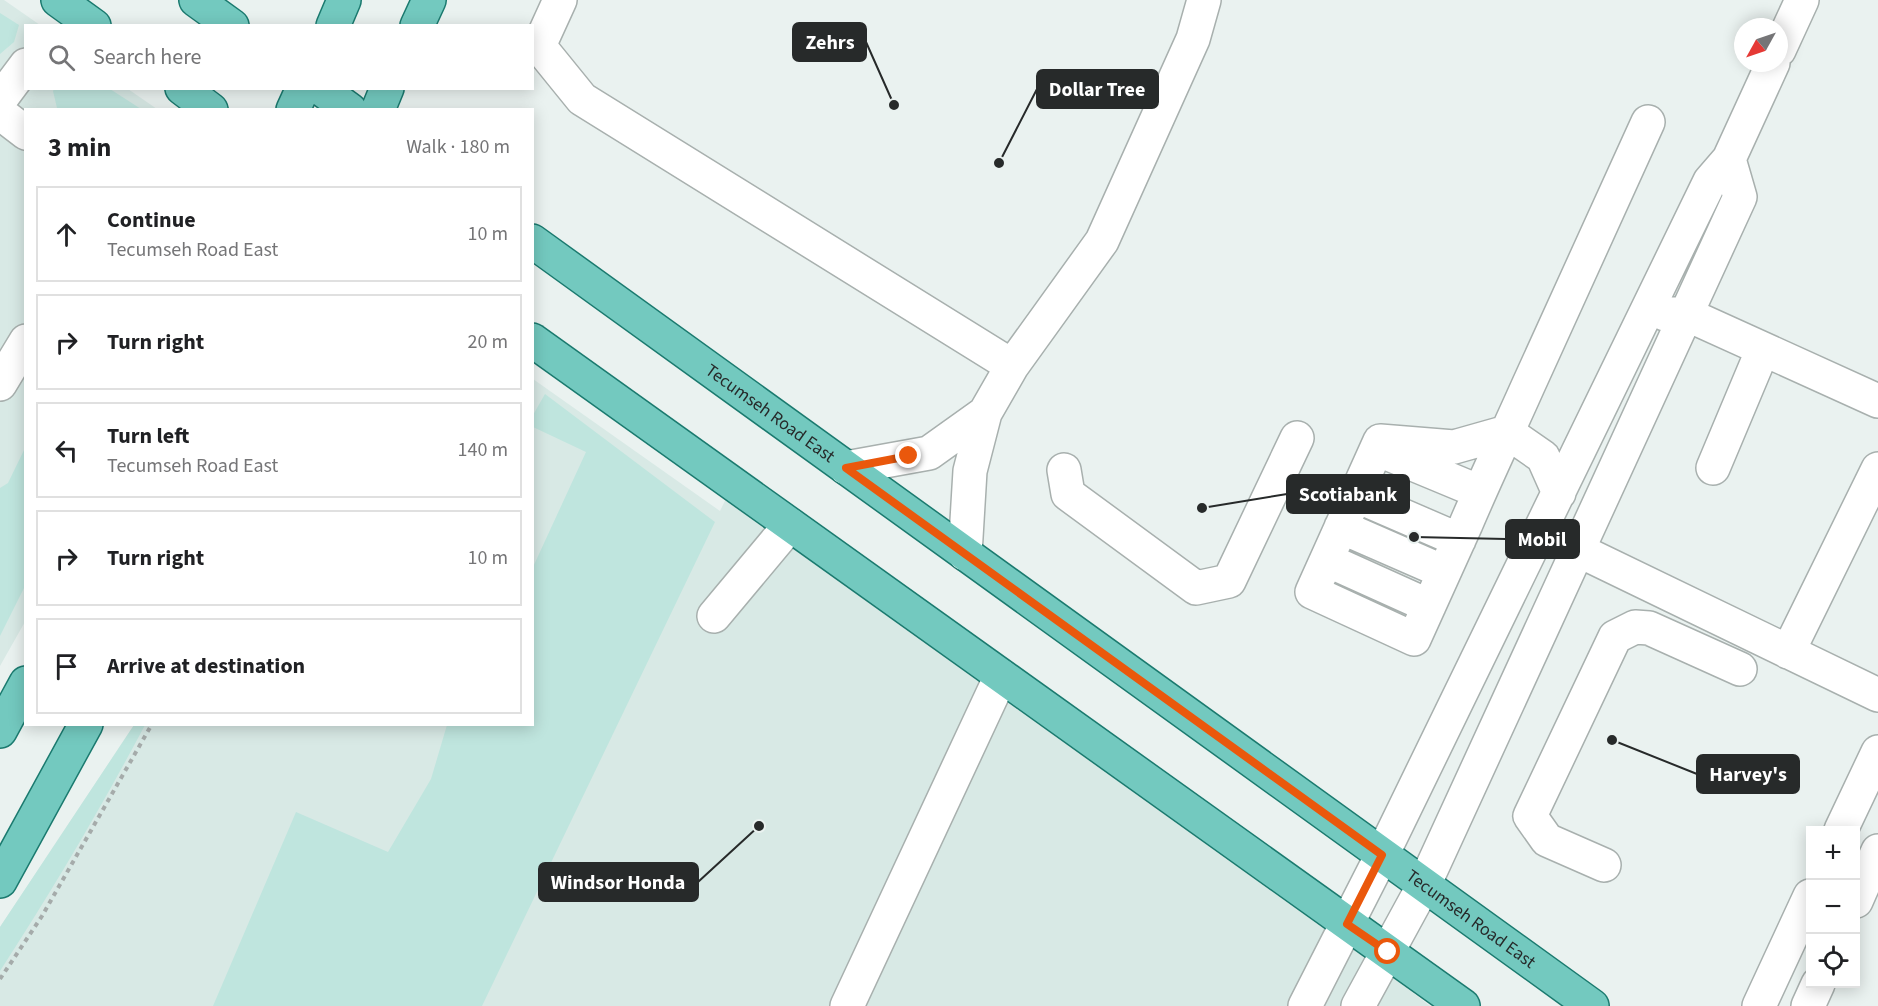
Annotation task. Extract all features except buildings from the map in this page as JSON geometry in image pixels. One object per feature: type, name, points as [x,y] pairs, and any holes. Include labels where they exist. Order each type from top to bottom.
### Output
[{"type":"main road","points":[[196,0],[229,24]]},
{"type":"main road","points":[[334,24],[344,0]]},
{"type":"main road","points":[[418,24],[429,0]]},
{"type":"main road","points":[[185,90],[208,108]]},
{"type":"main road","points":[[294,108],[302,90]]},
{"type":"main road","points":[[323,90],[347,108]]},
{"type":"main road","points":[[379,108],[386,90]]},
{"type":"main road","name":"Tecumseh Road East","points":[[534,242],[1592,1006]]},
{"type":"main road","points":[[534,341],[1462,1006]]},
{"type":"main road","points":[[0,731],[24,687]]},
{"type":"main road","points":[[0,881],[85,726]]},
{"type":"lane","points":[[560,0],[539,46],[582,99],[1012,366]]},
{"type":"lane","points":[[965,554],[970,471],[985,413],[1012,366],[1102,240],[1193,39],[1204,0]]},
{"type":"lane","points":[[1788,30],[1802,0]]},
{"type":"lane","points":[[0,100],[24,68]]},
{"type":"lane","points":[[1305,1006],[1382,855],[1710,181],[1729,159],[1769,72]]},
{"type":"lane","points":[[0,113],[24,131]]},
{"type":"lane","points":[[1559,493],[1543,456],[1508,432],[1454,447],[1380,441],[1312,592],[1414,639],[1451,556],[1508,432],[1648,122]]},
{"type":"lane","points":[[1358,1006],[1424,885],[1740,197],[1729,159]]},
{"type":"lane","points":[[1645,315],[1686,314],[1878,401]]},
{"type":"lane","points":[[1713,468],[1763,349]]},
{"type":"lane","points":[[846,468],[929,453],[985,413]]},
{"type":"lane","points":[[1064,470],[1068,494],[1196,588],[1229,581],[1297,438]]},
{"type":"lane","points":[[1788,652],[1878,469]]},
{"type":"lane","points":[[1348,511],[1451,556]]},
{"type":"lane","points":[[1348,511],[1451,556]]},
{"type":"lane","points":[[1348,511],[1451,556]]},
{"type":"lane","points":[[714,616],[790,525]]},
{"type":"lane","points":[[1578,550],[1878,695]]},
{"type":"lane","points":[[1604,865],[1547,840],[1530,816],[1615,637],[1635,627],[1649,628],[1740,669]]},
{"type":"lane","points":[[847,1006],[1001,676]]},
{"type":"lane","points":[[1843,826],[1878,752]]},
{"type":"lane","points":[[1860,892],[1878,851]]},
{"type":"lane","points":[[1759,1006],[1806,905]]},
{"type":"lane","points":[[1808,1006],[1816,988]]},
{"type":"path","points":[[0,979],[42,916],[151,726]]},
{"type":"shaded area","points":[[0,0],[4,0],[39,24],[24,24],[24,90],[129,90],[156,108],[24,108],[24,624],[0,666]]},
{"type":"shaded area","points":[[534,380],[720,511],[740,470],[1430,1006],[0,1006],[0,927],[133,726],[534,726]]},
{"type":"green space","points":[[0,13],[19,25],[14,42],[0,54]]},
{"type":"green space","points":[[112,90],[139,108],[57,108],[53,91]]},
{"type":"green space","points":[[545,394],[715,522],[482,1006],[213,1006],[296,812],[388,852],[431,779],[447,726],[534,726],[534,565],[586,452],[534,427],[534,413]]},
{"type":"green space","points":[[24,450],[24,588],[0,636],[0,488],[8,483]]},
{"type":"green space","points":[[133,726],[144,726],[76,849],[0,971],[0,927]]},
{"type":"place","name":"Zehrs","points":[[894,105]]},
{"type":"place","name":"Dollar Tree","points":[[999,163]]},
{"type":"place","name":"Scotiabank","points":[[1202,508]]},
{"type":"place","name":"Mobil","points":[[1414,537]]},
{"type":"place","name":"Harvey's","points":[[1612,740]]},
{"type":"place","name":"Windsor Honda","points":[[759,826]]},
{"type":"route","points":[[909,456],[846,468],[1382,855],[1347,924],[1388,952]]}]
